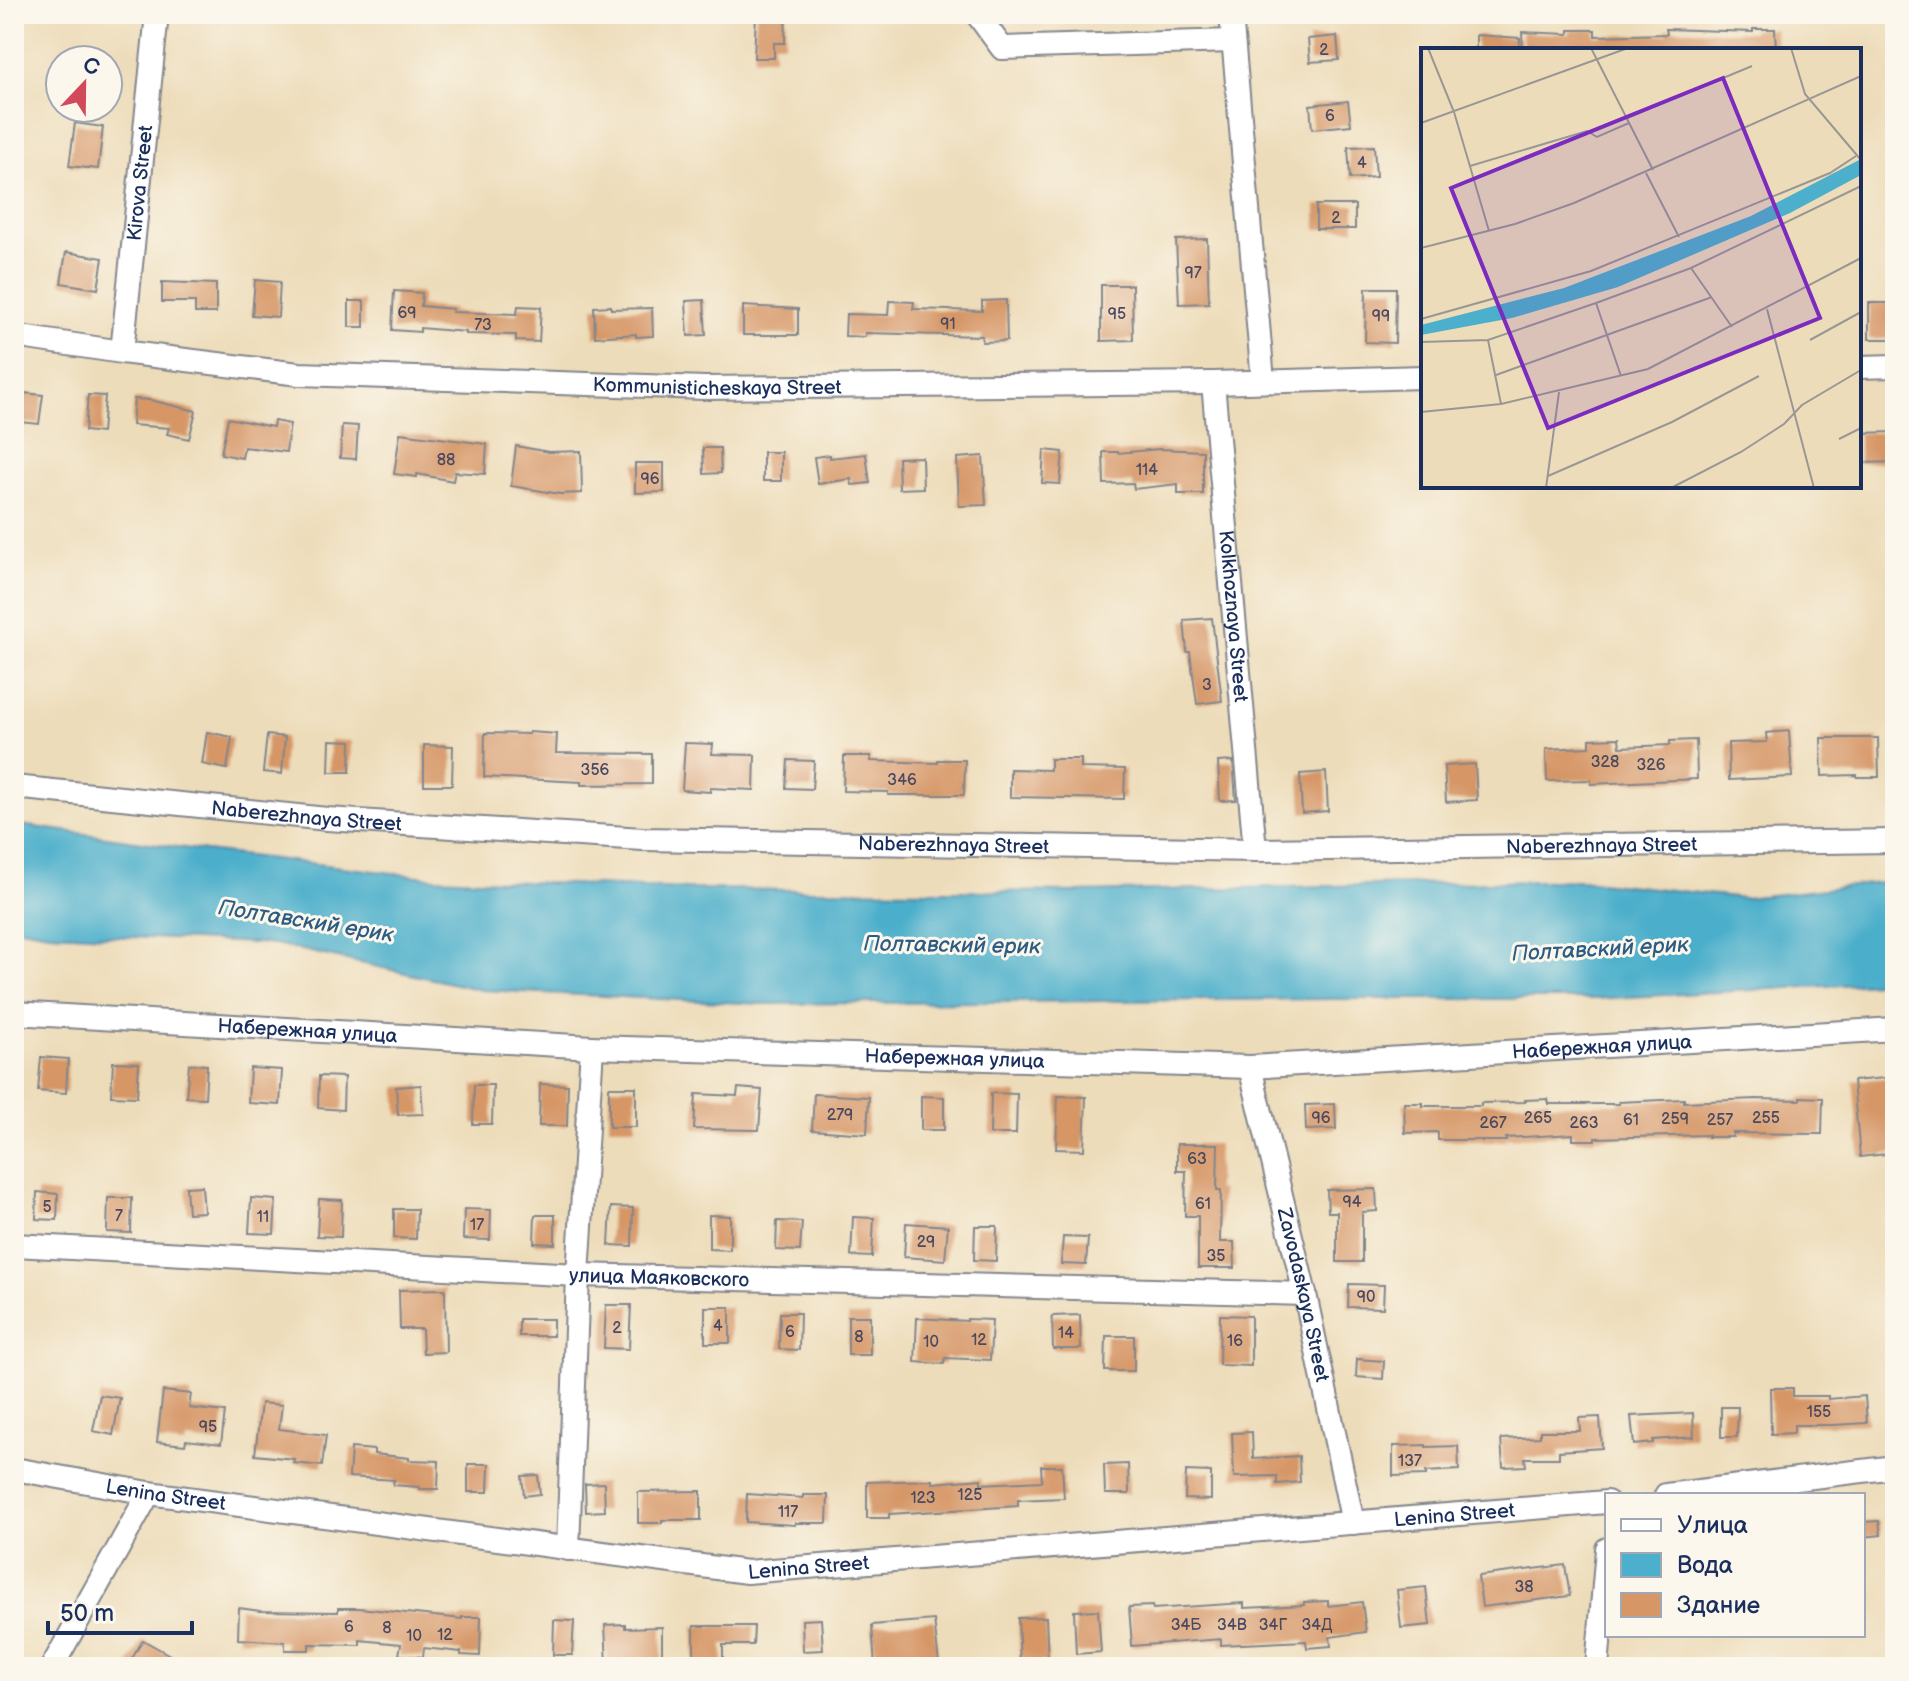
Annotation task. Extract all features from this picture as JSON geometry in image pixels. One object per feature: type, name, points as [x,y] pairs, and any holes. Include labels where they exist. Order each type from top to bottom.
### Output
[{"type":"street","name":"Kirova Street","points":[[122,352],[157,14]]},
{"type":"street","points":[[977,14],[1002,48],[1233,41]]},
{"type":"street","points":[[1231,14],[1263,381]]},
{"type":"street","name":"Kommunisticheskaya Street","points":[[14,336],[299,374],[689,387],[1213,383],[1421,377]]},
{"type":"street","points":[[1861,367],[1895,366]]},
{"type":"street","name":"Kolkhoznaya Street","points":[[1213,383],[1255,850]]},
{"type":"street","name":"Naberezhnaya Street","points":[[14,787],[327,819],[643,839],[1255,850],[1895,841]]},
{"type":"street","name":"Набережная улица","points":[[14,1013],[592,1047],[1250,1067],[1895,1029]]},
{"type":"street","points":[[568,1549],[578,1275],[592,1047]]},
{"type":"street","name":"Zavodaskaya Street","points":[[1250,1067],[1305,1294],[1353,1523]]},
{"type":"street","name":"улица Маяковского","points":[[14,1245],[578,1275],[1305,1294]]},
{"type":"street","points":[[1682,1493],[1895,1467]]},
{"type":"street","name":"Lenina Street","points":[[14,1469],[149,1493],[747,1572],[1605,1502]]},
{"type":"street","points":[[52,1667],[149,1493]]},
{"type":"street","points":[[1597,1667],[1605,1573]]},
{"type":"water","name":"Полтавский ерик","points":[[14,824],[435,878],[686,889],[1078,892],[1581,880],[1744,898],[1895,881],[1895,982],[1594,999],[762,1004],[482,990],[275,944],[49,933],[14,927]]},
{"type":"building","points":[[756,14],[786,14],[785,43],[774,43],[774,58],[754,58]]},
{"type":"building","points":[[1666,29],[1753,32],[1753,29],[1775,29],[1776,48],[1523,48],[1522,32],[1569,34],[1569,30],[1595,30],[1595,36],[1667,34]]},
{"type":"building","points":[[1476,35],[1520,38],[1519,48],[1476,48]]},
{"type":"building","points":[[1337,36],[1339,60],[1310,62],[1308,39]]},
{"type":"building","points":[[1348,101],[1351,125],[1312,129],[1310,105]]},
{"type":"building","points":[[75,124],[103,127],[98,169],[69,166]]},
{"type":"building","points":[[1374,146],[1376,177],[1350,179],[1348,147]]},
{"type":"building","points":[[1316,205],[1355,205],[1355,229],[1316,229]]},
{"type":"building","points":[[1207,239],[1209,303],[1179,304],[1176,240]]},
{"type":"building","points":[[66,252],[103,258],[98,289],[61,283]]},
{"type":"building","points":[[255,280],[280,282],[278,317],[252,315]]},
{"type":"building","points":[[162,282],[216,284],[216,313],[195,313],[195,302],[162,302]]},
{"type":"building","points":[[1101,285],[1132,285],[1133,340],[1101,341]]},
{"type":"building","points":[[1366,288],[1396,288],[1395,343],[1365,342]]},
{"type":"building","points":[[394,291],[422,293],[421,306],[453,309],[452,312],[517,314],[518,306],[541,307],[539,342],[516,341],[516,335],[466,334],[420,328],[420,332],[392,330]]},
{"type":"building","points":[[704,300],[706,335],[688,336],[686,301]]},
{"type":"building","points":[[1006,300],[1007,341],[982,342],[982,336],[865,333],[865,337],[845,336],[846,314],[888,315],[889,301],[914,302],[913,309],[982,311],[982,301]]},
{"type":"building","points":[[349,301],[364,301],[364,327],[349,327]]},
{"type":"building","points":[[1869,303],[1893,303],[1893,339],[1869,339]]},
{"type":"building","points":[[611,306],[611,309],[652,308],[653,336],[595,337],[594,307]]},
{"type":"building","points":[[743,306],[798,309],[798,335],[743,335]]},
{"type":"building","points":[[23,393],[43,395],[39,424],[20,422]]},
{"type":"building","points":[[88,395],[105,396],[102,433],[85,431]]},
{"type":"building","points":[[134,399],[196,411],[189,439],[167,434],[169,428],[132,425]]},
{"type":"building","points":[[228,418],[273,427],[274,421],[290,424],[286,452],[244,447],[242,458],[221,454]]},
{"type":"building","points":[[342,425],[358,426],[356,459],[340,458]]},
{"type":"building","points":[[1895,432],[1895,462],[1861,463],[1861,433]]},
{"type":"building","points":[[400,433],[487,444],[485,474],[455,472],[453,481],[417,474],[417,477],[394,474]]},
{"type":"building","points":[[516,446],[549,452],[581,451],[582,493],[560,494],[511,486]]},
{"type":"building","points":[[703,448],[720,448],[721,473],[704,474]]},
{"type":"building","points":[[1159,449],[1203,451],[1203,494],[1178,494],[1178,484],[1134,489],[1133,483],[1104,484],[1103,452]]},
{"type":"building","points":[[1044,450],[1063,452],[1060,484],[1042,483]]},
{"type":"building","points":[[763,452],[781,452],[781,481],[763,481]]},
{"type":"building","points":[[866,454],[870,483],[852,485],[851,479],[818,484],[814,457]]},
{"type":"building","points":[[983,456],[986,505],[959,506],[957,458]]},
{"type":"building","points":[[922,457],[923,488],[899,489],[898,458]]},
{"type":"building","points":[[635,463],[664,463],[664,492],[635,493]]},
{"type":"building","points":[[1212,618],[1222,701],[1197,704],[1184,620]]},
{"type":"building","points":[[1789,731],[1792,777],[1729,780],[1728,743],[1767,742],[1766,733]]},
{"type":"building","points":[[207,732],[232,737],[227,769],[202,764]]},
{"type":"building","points":[[485,733],[557,734],[556,753],[652,754],[652,784],[581,785],[581,782],[484,777]]},
{"type":"building","points":[[267,735],[285,737],[282,774],[263,772]]},
{"type":"building","points":[[1619,738],[1620,747],[1670,745],[1670,741],[1696,740],[1697,779],[1591,784],[1591,780],[1547,781],[1546,749],[1590,747],[1590,739]]},
{"type":"building","points":[[1821,738],[1878,738],[1879,777],[1822,776]]},
{"type":"building","points":[[330,740],[351,741],[350,772],[329,772]]},
{"type":"building","points":[[685,743],[713,744],[712,754],[755,755],[754,790],[682,790]]},
{"type":"building","points":[[424,745],[453,746],[452,785],[424,785]]},
{"type":"building","points":[[844,756],[871,756],[871,761],[938,763],[938,760],[965,760],[964,795],[888,795],[888,792],[843,791]]},
{"type":"building","points":[[1050,759],[1081,759],[1081,768],[1125,769],[1124,799],[1010,797],[1010,769],[1050,770]]},
{"type":"building","points":[[788,760],[814,761],[812,789],[786,788]]},
{"type":"building","points":[[1233,761],[1236,800],[1220,801],[1218,762]]},
{"type":"building","points":[[1475,764],[1477,800],[1446,802],[1444,766]]},
{"type":"building","points":[[1326,772],[1328,811],[1302,813],[1300,774]]},
{"type":"building","points":[[41,1057],[68,1059],[66,1093],[38,1091]]},
{"type":"building","points":[[113,1062],[139,1063],[137,1097],[111,1096]]},
{"type":"building","points":[[189,1064],[207,1065],[205,1098],[186,1097]]},
{"type":"building","points":[[250,1068],[282,1070],[280,1105],[248,1103]]},
{"type":"building","points":[[319,1076],[344,1077],[343,1110],[318,1108]]},
{"type":"building","points":[[1895,1077],[1895,1153],[1860,1157],[1853,1081]]},
{"type":"building","points":[[540,1084],[568,1085],[567,1126],[539,1126]]},
{"type":"building","points":[[421,1085],[423,1114],[398,1115],[396,1087]]},
{"type":"building","points":[[474,1085],[493,1085],[492,1124],[473,1124]]},
{"type":"building","points":[[609,1087],[636,1087],[636,1127],[609,1127]]},
{"type":"building","points":[[738,1088],[762,1090],[759,1130],[694,1129],[696,1094],[737,1096]]},
{"type":"building","points":[[991,1093],[1017,1094],[1016,1134],[990,1134]]},
{"type":"building","points":[[814,1094],[869,1097],[867,1134],[812,1130]]},
{"type":"building","points":[[921,1096],[944,1097],[944,1130],[921,1130]]},
{"type":"building","points":[[1058,1096],[1086,1097],[1084,1150],[1056,1149]]},
{"type":"building","points":[[1800,1097],[1823,1098],[1822,1134],[1733,1133],[1733,1137],[1708,1135],[1573,1140],[1573,1134],[1482,1141],[1438,1140],[1438,1132],[1405,1133],[1404,1103],[1481,1106],[1481,1103],[1548,1099],[1549,1104],[1619,1104],[1684,1099],[1684,1102],[1800,1100]]},
{"type":"building","points":[[1335,1104],[1336,1129],[1306,1130],[1305,1105]]},
{"type":"building","points":[[1177,1144],[1218,1144],[1220,1242],[1234,1242],[1235,1268],[1198,1268],[1198,1216],[1185,1216],[1186,1171],[1177,1171]]},
{"type":"building","points":[[202,1186],[204,1212],[188,1213],[186,1187]]},
{"type":"building","points":[[1376,1189],[1377,1211],[1362,1212],[1362,1262],[1337,1262],[1337,1212],[1328,1212],[1327,1190]]},
{"type":"building","points":[[37,1192],[58,1194],[57,1220],[36,1219]]},
{"type":"building","points":[[108,1198],[132,1198],[131,1233],[107,1232]]},
{"type":"building","points":[[251,1198],[276,1200],[274,1234],[249,1233]]},
{"type":"building","points":[[319,1199],[342,1200],[341,1237],[317,1236]]},
{"type":"building","points":[[611,1207],[633,1208],[632,1246],[609,1245]]},
{"type":"building","points":[[394,1209],[417,1209],[416,1239],[394,1238]]},
{"type":"building","points":[[464,1209],[491,1210],[490,1240],[463,1239]]},
{"type":"building","points":[[535,1215],[555,1215],[555,1244],[534,1243]]},
{"type":"building","points":[[709,1215],[730,1216],[730,1250],[709,1249]]},
{"type":"building","points":[[853,1217],[874,1218],[872,1257],[851,1256]]},
{"type":"building","points":[[777,1221],[802,1222],[800,1251],[776,1250]]},
{"type":"building","points":[[906,1223],[948,1226],[945,1260],[904,1257]]},
{"type":"building","points":[[975,1226],[997,1226],[996,1261],[974,1260]]},
{"type":"building","points":[[1063,1237],[1088,1238],[1086,1265],[1061,1264]]},
{"type":"building","points":[[1349,1284],[1384,1285],[1383,1308],[1348,1307]]},
{"type":"building","points":[[445,1289],[446,1352],[423,1353],[422,1329],[400,1329],[399,1290]]},
{"type":"building","points":[[606,1305],[631,1305],[629,1349],[604,1348]]},
{"type":"building","points":[[705,1307],[730,1307],[730,1343],[705,1343]]},
{"type":"building","points":[[780,1313],[800,1313],[799,1350],[779,1349]]},
{"type":"building","points":[[1080,1315],[1081,1349],[1053,1349],[1052,1316]]},
{"type":"building","points":[[1220,1315],[1251,1316],[1251,1366],[1219,1365]]},
{"type":"building","points":[[848,1316],[870,1316],[870,1355],[848,1355]]},
{"type":"building","points":[[917,1318],[992,1320],[990,1360],[945,1358],[944,1364],[915,1362]]},
{"type":"building","points":[[519,1319],[553,1319],[553,1336],[519,1336]]},
{"type":"building","points":[[1106,1336],[1134,1336],[1134,1371],[1105,1371]]},
{"type":"building","points":[[1357,1359],[1384,1361],[1383,1379],[1356,1377]]},
{"type":"building","points":[[1770,1388],[1793,1388],[1793,1396],[1828,1396],[1828,1399],[1865,1396],[1867,1423],[1794,1425],[1794,1433],[1771,1434]]},
{"type":"building","points":[[163,1391],[191,1394],[189,1408],[225,1412],[221,1444],[186,1440],[185,1445],[157,1442]]},
{"type":"building","points":[[100,1395],[120,1398],[113,1435],[93,1431]]},
{"type":"building","points":[[261,1403],[282,1405],[279,1429],[326,1435],[322,1466],[255,1455]]},
{"type":"building","points":[[1721,1407],[1738,1407],[1737,1437],[1721,1437]]},
{"type":"building","points":[[1693,1413],[1694,1437],[1653,1440],[1653,1443],[1634,1445],[1631,1416]]},
{"type":"building","points":[[1600,1417],[1602,1448],[1559,1451],[1559,1458],[1525,1458],[1526,1466],[1503,1467],[1501,1439],[1540,1437],[1540,1431],[1580,1431],[1579,1418]]},
{"type":"building","points":[[1252,1432],[1253,1459],[1299,1456],[1300,1482],[1277,1484],[1277,1476],[1234,1477],[1232,1433]]},
{"type":"building","points":[[1393,1446],[1458,1446],[1459,1470],[1393,1476]]},
{"type":"building","points":[[351,1448],[374,1450],[374,1454],[409,1460],[439,1461],[438,1489],[393,1485],[394,1480],[349,1477]]},
{"type":"building","points":[[468,1464],[489,1464],[488,1492],[468,1492]]},
{"type":"building","points":[[1128,1464],[1129,1494],[1105,1494],[1104,1465]]},
{"type":"building","points":[[1041,1466],[1062,1466],[1064,1498],[1018,1500],[1018,1506],[867,1518],[867,1482],[933,1480],[933,1483],[981,1479],[981,1484],[1042,1481]]},
{"type":"building","points":[[1186,1471],[1211,1472],[1211,1500],[1185,1499]]},
{"type":"building","points":[[538,1475],[540,1494],[524,1496],[522,1476]]},
{"type":"building","points":[[604,1483],[605,1511],[586,1512],[585,1484]]},
{"type":"building","points":[[701,1491],[701,1520],[638,1523],[638,1492]]},
{"type":"building","points":[[747,1494],[803,1498],[803,1495],[828,1495],[827,1523],[746,1522]]},
{"type":"building","points":[[1879,1521],[1881,1535],[1865,1537],[1865,1522]]},
{"type":"building","points":[[1565,1565],[1570,1596],[1482,1607],[1478,1576]]},
{"type":"building","points":[[1426,1587],[1430,1625],[1401,1628],[1397,1590]]},
{"type":"building","points":[[1328,1601],[1328,1606],[1362,1602],[1366,1632],[1330,1637],[1331,1646],[1307,1648],[1306,1641],[1221,1645],[1221,1639],[1132,1646],[1129,1607],[1152,1606],[1153,1609],[1244,1603],[1244,1608]]},
{"type":"building","points":[[239,1608],[338,1612],[338,1608],[359,1608],[462,1619],[481,1617],[480,1656],[424,1648],[423,1657],[399,1655],[401,1644],[360,1640],[360,1645],[309,1644],[309,1650],[285,1650],[285,1642],[238,1639]]},
{"type":"building","points":[[1098,1610],[1101,1652],[1076,1654],[1074,1611]]},
{"type":"building","points":[[1046,1617],[1048,1662],[1020,1664],[1018,1618]]},
{"type":"building","points":[[821,1619],[823,1650],[803,1651],[802,1620]]},
{"type":"building","points":[[554,1620],[574,1621],[572,1655],[553,1655]]},
{"type":"building","points":[[934,1620],[939,1663],[875,1667],[872,1625]]},
{"type":"building","points":[[625,1624],[625,1628],[662,1627],[662,1665],[607,1664],[605,1625]]},
{"type":"building","points":[[694,1626],[754,1626],[753,1645],[723,1645],[723,1667],[694,1667]]},
{"type":"building","points":[[143,1640],[191,1667],[127,1667]]}]
